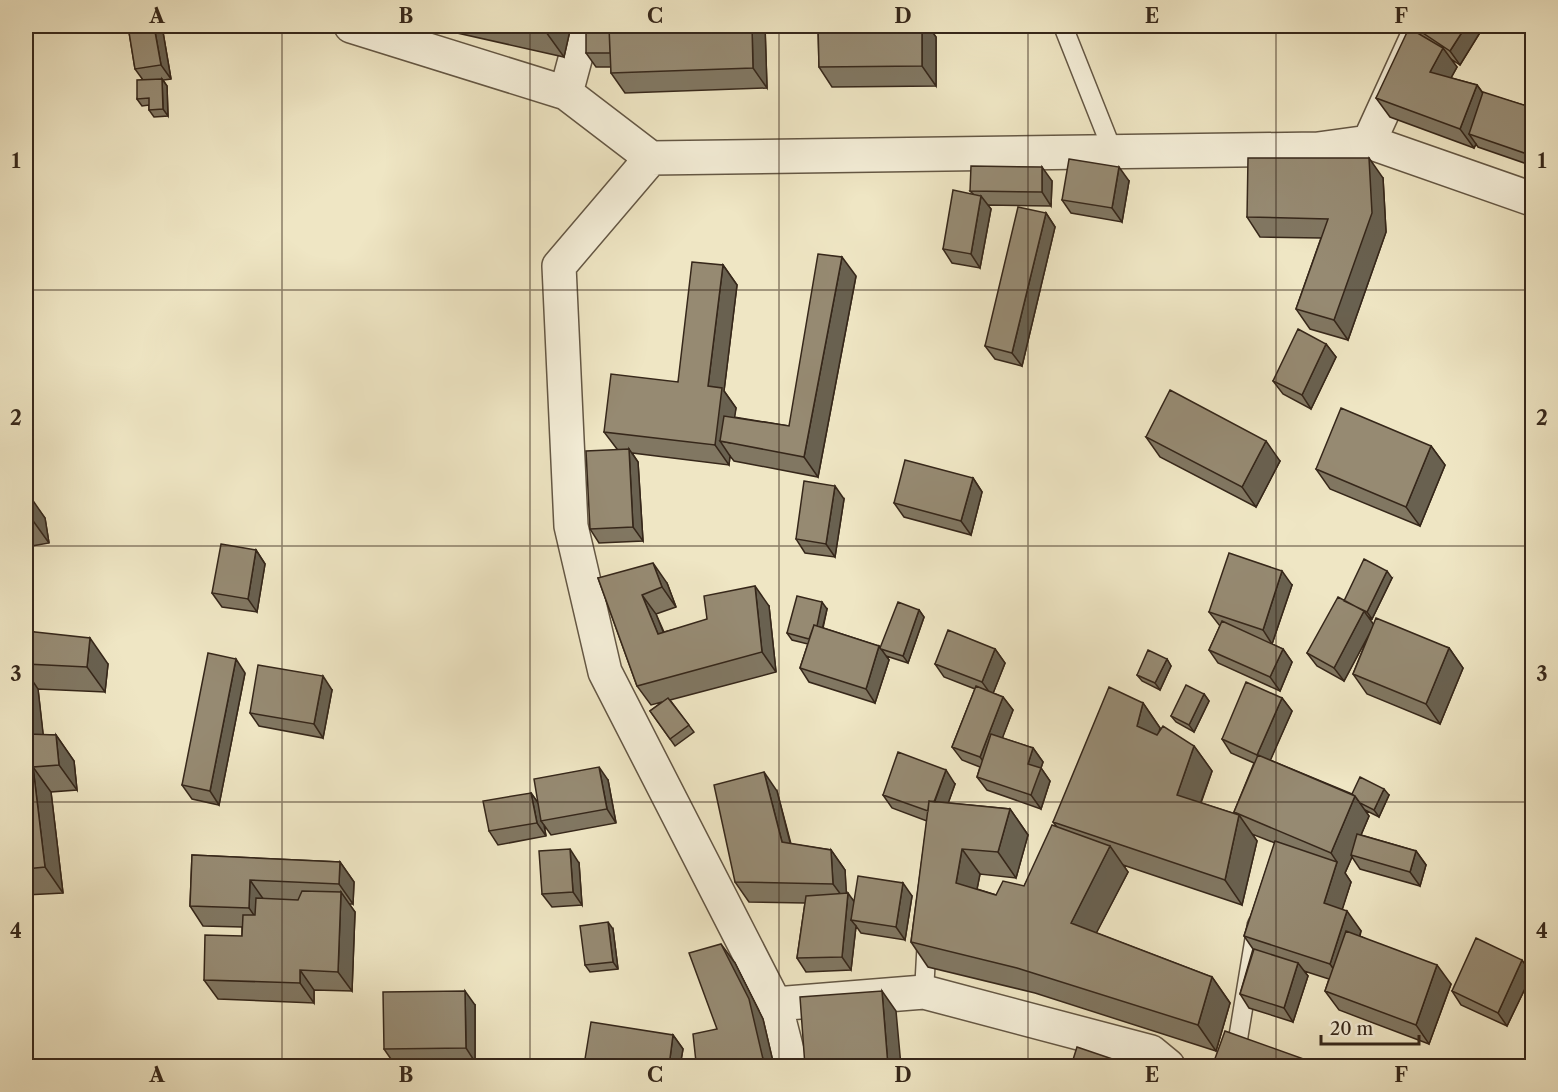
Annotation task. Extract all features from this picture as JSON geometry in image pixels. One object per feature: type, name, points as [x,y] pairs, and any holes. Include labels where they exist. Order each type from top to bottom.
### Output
[{"type":"street","points":[[351,26],[566,93],[651,158],[1318,149],[1370,142],[1533,199]]},
{"type":"street","points":[[566,93],[584,26]]},
{"type":"street","points":[[1370,142],[1422,26]]},
{"type":"street","points":[[651,158],[559,266],[571,526],[605,672],[775,1004],[790,1066]]},
{"type":"street","points":[[775,1004],[924,992],[1151,1052],[1168,1066]]},
{"type":"lane","points":[[1063,26],[1113,152]]},
{"type":"lane","points":[[1225,1066],[1238,1039],[1259,913]]},
{"type":"lane","points":[[924,992],[928,924]]},
{"type":"building","points":[[128,26],[154,26],[161,65],[135,69]]},
{"type":"building","points":[[518,26],[547,26],[546,32]]},
{"type":"building","points":[[586,26],[613,26],[609,27],[610,53],[586,53]]},
{"type":"building","points":[[752,26],[753,68],[611,73],[609,27]]},
{"type":"building","points":[[818,26],[922,26],[922,66],[819,67]]},
{"type":"building","points":[[1414,26],[1466,26],[1450,51]]},
{"type":"building","points":[[1409,28],[1443,48],[1430,72],[1477,85],[1460,129],[1376,98]]},
{"type":"building","points":[[162,79],[163,109],[149,110],[149,98],[137,99],[137,80]]},
{"type":"building","points":[[1483,92],[1533,108],[1533,156],[1469,134]]},
{"type":"building","points":[[1248,158],[1369,158],[1372,213],[1334,320],[1296,309],[1328,219],[1247,217]]},
{"type":"building","points":[[1069,159],[1119,167],[1112,208],[1062,200]]},
{"type":"building","points":[[971,166],[1042,167],[1042,192],[970,191]]},
{"type":"building","points":[[953,190],[981,196],[971,254],[943,249]]},
{"type":"building","points":[[1018,207],[1046,213],[1012,353],[985,346]]},
{"type":"building","points":[[818,254],[842,257],[804,457],[720,441],[724,416],[789,426]]},
{"type":"building","points":[[692,262],[723,265],[708,386],[722,388],[715,445],[604,432],[611,374],[678,382]]},
{"type":"building","points":[[1298,329],[1326,344],[1302,395],[1273,381]]},
{"type":"building","points":[[1170,390],[1266,441],[1242,487],[1146,437]]},
{"type":"building","points":[[1341,408],[1431,446],[1406,507],[1316,469]]},
{"type":"building","points":[[629,449],[633,527],[590,529],[586,451]]},
{"type":"building","points":[[905,460],[973,478],[961,521],[894,503]]},
{"type":"building","points":[[804,481],[835,486],[826,544],[796,539]]},
{"type":"building","points":[[27,492],[31,518],[26,518]]},
{"type":"building","points":[[221,544],[256,550],[248,599],[212,593]]},
{"type":"building","points":[[1229,553],[1282,571],[1263,630],[1209,612]]},
{"type":"building","points":[[1364,559],[1387,571],[1367,612],[1344,601]]},
{"type":"building","points":[[653,563],[662,587],[642,595],[658,634],[707,619],[704,596],[755,586],[762,652],[637,686],[598,578]]},
{"type":"building","points":[[797,596],[822,602],[817,626],[814,625],[809,639],[787,633]]},
{"type":"building","points":[[1338,597],[1364,611],[1334,668],[1307,653]]},
{"type":"building","points":[[898,602],[919,610],[903,656],[880,648]]},
{"type":"building","points":[[1376,618],[1449,648],[1426,704],[1353,674]]},
{"type":"building","points":[[1222,621],[1283,649],[1270,677],[1209,650]]},
{"type":"building","points":[[814,625],[879,646],[866,689],[800,668]]},
{"type":"building","points":[[948,630],[995,649],[982,682],[935,664]]},
{"type":"building","points":[[26,631],[90,638],[87,667],[26,664]]},
{"type":"building","points":[[1148,650],[1167,659],[1155,683],[1137,675]]},
{"type":"building","points":[[208,653],[236,659],[210,791],[182,785]]},
{"type":"building","points":[[258,665],[323,676],[314,724],[250,713]]},
{"type":"building","points":[[1246,682],[1282,698],[1257,755],[1222,739]]},
{"type":"building","points":[[1186,685],[1204,694],[1189,725],[1171,716]]},
{"type":"building","points":[[976,686],[1003,697],[980,757],[952,747]]},
{"type":"building","points":[[1109,687],[1143,703],[1137,726],[1157,735],[1163,726],[1194,746],[1177,795],[1239,815],[1225,880],[1053,822]]},
{"type":"building","points":[[668,698],[689,725],[670,739],[650,711]]},
{"type":"building","points":[[26,711],[28,734],[56,735],[59,765],[33,767],[45,867],[26,869]]},
{"type":"building","points":[[991,734],[1033,748],[1028,764],[1041,768],[1031,795],[977,777]]},
{"type":"building","points":[[898,752],[946,770],[934,802],[929,801],[928,811],[883,795]]},
{"type":"building","points":[[1258,755],[1355,796],[1331,853],[1234,812]]},
{"type":"building","points":[[599,767],[607,809],[541,821],[534,779]]},
{"type":"building","points":[[764,772],[782,842],[831,850],[833,884],[735,882],[714,785]]},
{"type":"building","points":[[1360,777],[1384,789],[1374,810],[1360,803],[1352,794]]},
{"type":"building","points":[[531,793],[537,823],[489,831],[483,801]]},
{"type":"building","points":[[929,801],[1010,809],[998,852],[962,849],[956,883],[996,895],[1003,881],[1024,886],[1052,825],[1110,846],[1071,923],[1212,977],[1198,1025],[1017,968],[911,942]]},
{"type":"building","points":[[1357,834],[1416,851],[1410,872],[1351,855]]},
{"type":"building","points":[[1275,841],[1337,862],[1324,903],[1347,911],[1330,964],[1244,936]]},
{"type":"building","points":[[570,849],[573,892],[542,894],[539,851]]},
{"type":"building","points":[[192,855],[340,862],[339,884],[250,880],[249,908],[190,906]]},
{"type":"building","points":[[858,876],[903,883],[896,927],[851,920]]},
{"type":"building","points":[[302,891],[341,892],[338,972],[300,970],[300,983],[204,980],[205,935],[242,936],[243,915],[255,915],[256,898],[298,900]]},
{"type":"building","points":[[848,893],[842,957],[797,958],[806,896]]},
{"type":"building","points":[[608,922],[613,962],[585,965],[580,926]]},
{"type":"building","points":[[1346,931],[1437,965],[1416,1025],[1325,991]]},
{"type":"building","points":[[1476,938],[1522,960],[1498,1013],[1452,991]]},
{"type":"building","points":[[721,944],[749,999],[763,1059],[696,1062],[693,1034],[717,1029],[689,953]]},
{"type":"building","points":[[1254,949],[1298,963],[1284,1008],[1240,994]]},
{"type":"building","points":[[465,991],[466,1048],[384,1049],[383,992]]},
{"type":"building","points":[[882,991],[888,1066],[805,1066],[800,997]]},
{"type":"building","points":[[591,1022],[673,1035],[669,1066],[631,1066],[585,1059]]},
{"type":"building","points":[[1225,1031],[1323,1066],[1219,1066],[1213,1064]]},
{"type":"building","points":[[1077,1047],[1133,1066],[1071,1066]]},
{"type":"building","points":[[214,1061],[216,1066],[73,1066],[73,1064]]}]
